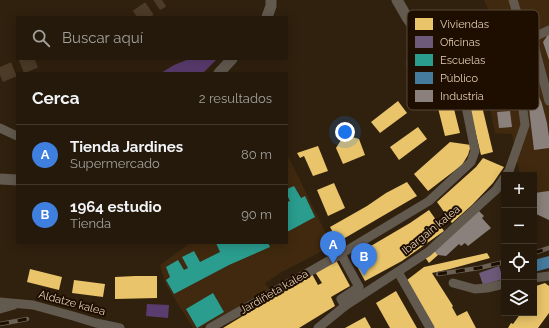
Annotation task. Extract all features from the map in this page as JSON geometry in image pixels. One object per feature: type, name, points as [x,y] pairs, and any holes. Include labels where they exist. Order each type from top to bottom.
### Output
[{"type":"street","points":[[267,16],[271,6],[271,0]]},
{"type":"street","points":[[396,0],[407,17]]},
{"type":"street","points":[[513,0],[516,10]]},
{"type":"street","points":[[539,35],[549,30]]},
{"type":"street","points":[[220,72],[231,60]]},
{"type":"street","points":[[539,64],[549,101]]},
{"type":"street","name":"Jardiñeta kalea","points":[[210,328],[341,254],[429,201],[471,162],[475,151],[467,110]]},
{"type":"street","points":[[508,172],[525,125],[523,110]]},
{"type":"street","points":[[0,128],[16,136]]},
{"type":"street","points":[[0,179],[16,180]]},
{"type":"street","name":"Ibargain kalea","points":[[318,328],[345,306],[428,252],[496,190],[501,182]]},
{"type":"street","points":[[341,254],[359,287],[341,299],[345,306]]},
{"type":"street","points":[[398,272],[430,328]]},
{"type":"street","points":[[537,278],[549,276]]},
{"type":"street","points":[[453,283],[475,288],[487,288],[501,285]]},
{"type":"street","name":"Aldatze kalea","points":[[0,302],[33,305],[96,323],[120,328]]},
{"type":"street","name":"Aldatze kalea","points":[[0,309],[18,304]]},
{"type":"shaded area","points":[[484,0],[549,0],[549,220],[537,214],[537,172],[519,172],[512,134],[495,133],[490,110],[539,110],[539,10],[488,10]]},
{"type":"shaded area","points":[[186,60],[216,60],[204,72],[163,72]]},
{"type":"shaded area","points":[[288,158],[332,246],[280,273],[265,283],[269,289],[201,328],[193,328],[166,285],[160,265],[189,244],[288,244]]},
{"type":"shaded area","points":[[147,304],[169,305],[168,318],[146,316]]},
{"type":"building: Viviendas","points":[[398,101],[407,113],[380,133],[371,122]]},
{"type":"building: Viviendas","points":[[438,110],[454,110],[460,133],[445,136]]},
{"type":"building: Viviendas","points":[[470,110],[483,110],[493,152],[481,155]]},
{"type":"building: Viviendas","points":[[418,127],[427,139],[399,160],[390,147]]},
{"type":"building: Viviendas","points":[[346,128],[349,136],[359,139],[365,155],[343,164],[336,148],[341,140],[338,131]]},
{"type":"building: Viviendas","points":[[450,142],[471,145],[468,155],[462,165],[428,191],[414,174]]},
{"type":"building: Viviendas","points":[[318,146],[328,171],[313,176],[304,156],[300,158],[297,153]]},
{"type":"building: Viviendas","points":[[483,158],[504,167],[493,183],[452,223],[437,202],[476,167]]},
{"type":"building: Viviendas","points":[[407,182],[417,196],[338,242],[330,227]]},
{"type":"building: Viviendas","points":[[334,183],[345,208],[328,216],[317,190]]},
{"type":"building: Viviendas","points":[[429,210],[444,231],[402,261],[365,281],[352,257]]},
{"type":"building: Viviendas","points":[[433,249],[438,255],[429,263],[424,256]]},
{"type":"building: Viviendas","points":[[487,253],[490,258],[432,273],[453,306],[452,307],[457,316],[467,311],[476,328],[434,328],[407,280],[424,267]]},
{"type":"building: Viviendas","points":[[336,260],[350,286],[331,297],[335,306],[299,328],[223,328],[312,274],[318,285],[322,283],[315,272]]},
{"type":"building: Viviendas","points":[[30,269],[62,277],[59,290],[27,282]]},
{"type":"building: Viviendas","points":[[157,276],[157,298],[115,299],[115,277]]},
{"type":"building: Viviendas","points":[[74,280],[105,284],[103,297],[72,293]]},
{"type":"building: Viviendas","points":[[545,283],[549,286],[549,313],[538,328],[508,328],[519,316],[537,316],[537,286]]},
{"type":"building: Viviendas","points":[[396,291],[417,328],[390,328],[376,303]]},
{"type":"building: Viviendas","points":[[365,317],[371,328],[345,328]]},
{"type":"building: Oficinas","points":[[499,266],[501,280],[483,285],[479,273]]},
{"type":"building: Escuelas","points":[[294,186],[301,198],[305,196],[315,217],[288,231],[288,202],[290,201],[288,197],[288,189]]},
{"type":"building: Escuelas","points":[[216,244],[268,244],[270,247],[229,265],[174,294],[166,280],[170,277],[166,267],[178,260],[184,270],[188,268],[182,257],[194,251],[200,262],[220,252]]},
{"type":"building: Escuelas","points":[[213,293],[224,312],[197,328],[186,309]]},
{"type":"building: Público","points":[[549,256],[549,268],[537,271],[537,259]]},
{"type":"building: Industria","points":[[549,33],[549,60],[543,42]]},
{"type":"building: Industria","points":[[539,96],[547,123],[549,148],[534,150],[529,110],[539,110]]},
{"type":"building: Industria","points":[[510,111],[512,127],[499,128],[497,112]]},
{"type":"building: Industria","points":[[549,191],[549,220],[537,214],[537,193]]},
{"type":"building: Industria","points":[[478,210],[484,216],[482,218],[491,228],[468,246],[465,243],[461,246],[459,244],[446,256],[438,255],[433,249]]},
{"type":"tunnel","points":[[138,16],[162,0]]},
{"type":"tunnel","points":[[0,75],[37,60]]},
{"type":"railway","points":[[537,252],[549,248]]},
{"type":"railway","points":[[438,274],[479,268],[501,263]]},
{"type":"railway","points":[[0,324],[27,319]]},
{"type":"place","name":"Tienda Jardines","points":[[333,264]]},
{"type":"place","name":"1964 estudio","points":[[364,276]]}]
